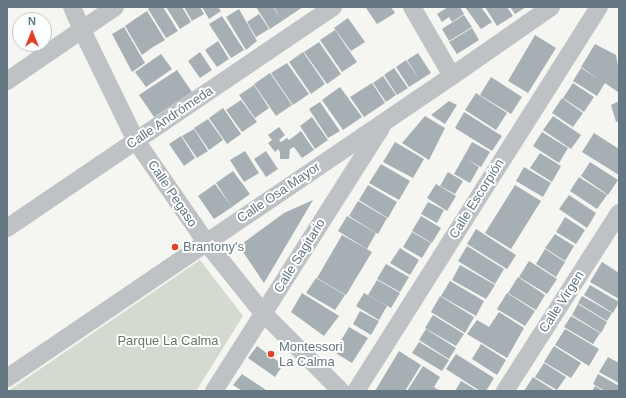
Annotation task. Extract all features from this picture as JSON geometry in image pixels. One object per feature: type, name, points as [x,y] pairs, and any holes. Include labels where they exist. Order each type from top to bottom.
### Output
[{"type":"street","name":"Calle Pegaso","points":[[72,7],[136,141],[206,242],[263,313],[341,391]]},
{"type":"street","points":[[7,81],[116,7]]},
{"type":"street","name":"Calle Andrómeda","points":[[7,228],[333,7]]},
{"type":"street","points":[[412,7],[452,76]]},
{"type":"street","name":"Calle Osa Mayor","points":[[7,378],[385,122],[551,7]]},
{"type":"street","name":"Calle Escorpión","points":[[356,391],[599,7]]},
{"type":"street","name":"Calle Sagitario","points":[[214,391],[385,122]]},
{"type":"street","name":"Calle Virgen","points":[[505,391],[619,213]]},
{"type":"green space","name":"Parque La Calma","points":[[200,260],[243,316],[196,391],[8,391]]},
{"type":"building","points":[[151,7],[163,7],[178,31],[166,38],[148,9]]},
{"type":"building","points":[[166,7],[182,7],[191,22],[180,29]]},
{"type":"building","points":[[184,7],[200,7],[204,14],[192,21]]},
{"type":"building","points":[[202,7],[218,7],[221,11],[209,19]]},
{"type":"building","points":[[256,7],[273,7],[280,17],[274,7],[303,7],[270,29]]},
{"type":"building","points":[[391,7],[395,13],[377,24],[366,8]]},
{"type":"building","points":[[448,7],[460,7],[464,14],[452,22],[449,17],[442,22],[437,14]]},
{"type":"building","points":[[465,7],[481,7],[492,22],[481,29]]},
{"type":"building","points":[[485,7],[507,7],[513,16],[497,26]]},
{"type":"building","points":[[510,7],[526,7],[515,14]]},
{"type":"building","points":[[239,9],[257,41],[246,50],[226,17]]},
{"type":"building","points":[[147,11],[165,40],[153,47],[135,19]]},
{"type":"building","points":[[259,14],[269,29],[256,37],[247,22]]},
{"type":"building","points":[[464,15],[472,27],[449,41],[442,29]]},
{"type":"building","points":[[222,16],[244,50],[231,58],[209,24]]},
{"type":"building","points":[[348,18],[365,42],[351,51],[334,28]]},
{"type":"building","points":[[135,19],[153,47],[142,55],[125,26]]},
{"type":"building","points":[[124,27],[145,63],[132,72],[112,34]]},
{"type":"building","points":[[472,28],[479,40],[457,54],[449,42]]},
{"type":"building","points":[[335,30],[357,62],[342,72],[320,40]]},
{"type":"building","points":[[535,35],[556,48],[528,93],[508,81]]},
{"type":"building","points":[[218,41],[229,59],[217,67],[205,50]]},
{"type":"building","points":[[319,42],[341,74],[327,84],[304,52]]},
{"type":"building","points":[[595,44],[616,55],[619,71],[618,92],[605,83],[597,96],[573,81],[581,68],[600,80],[581,67]]},
{"type":"building","points":[[200,52],[212,70],[200,78],[188,61]]},
{"type":"building","points":[[303,52],[325,84],[311,94],[289,62]]},
{"type":"building","points":[[418,53],[431,73],[420,80],[407,60]]},
{"type":"building","points":[[161,54],[172,69],[146,87],[135,72]]},
{"type":"building","points":[[406,60],[420,80],[409,87],[396,67]]},
{"type":"building","points":[[287,63],[309,94],[293,105],[271,73]]},
{"type":"building","points":[[394,68],[408,88],[397,95],[384,75]]},
{"type":"building","points":[[177,70],[192,92],[154,117],[139,95]]},
{"type":"building","points":[[270,73],[292,105],[276,116],[254,84]]},
{"type":"building","points":[[383,76],[396,95],[386,102],[373,83]]},
{"type":"building","points":[[491,77],[522,97],[511,114],[480,95]]},
{"type":"building","points":[[372,83],[385,103],[364,117],[350,97]]},
{"type":"building","points":[[573,83],[594,97],[584,112],[563,98]]},
{"type":"building","points":[[254,85],[269,108],[255,118],[239,95]]},
{"type":"building","points":[[340,87],[362,117],[343,130],[322,100]]},
{"type":"building","points":[[476,93],[507,113],[496,130],[465,110]]},
{"type":"building","points":[[562,98],[583,113],[573,127],[552,113]]},
{"type":"building","points":[[241,100],[257,122],[242,132],[226,110]]},
{"type":"building","points":[[449,101],[457,105],[445,124],[431,115]]},
{"type":"building","points":[[619,101],[619,121],[616,122],[611,105]]},
{"type":"building","points":[[320,102],[340,131],[328,138],[309,109]]},
{"type":"building","points":[[223,108],[241,134],[227,144],[209,118]]},
{"type":"building","points":[[464,112],[502,136],[492,151],[455,128]]},
{"type":"building","points":[[425,116],[445,128],[429,160],[402,143]]},
{"type":"building","points":[[553,116],[581,135],[571,149],[543,130]]},
{"type":"building","points":[[312,117],[328,140],[315,149],[300,126]]},
{"type":"building","points":[[208,119],[223,140],[209,150],[194,128]]},
{"type":"building","points":[[279,127],[285,135],[279,140],[281,142],[287,138],[289,140],[301,131],[314,150],[302,158],[294,147],[290,149],[289,159],[280,159],[280,152],[278,149],[275,152],[268,143],[272,140],[268,135]]},
{"type":"building","points":[[194,129],[208,151],[197,158],[182,136]]},
{"type":"building","points":[[542,132],[568,148],[559,163],[533,146]]},
{"type":"building","points":[[594,133],[619,149],[619,175],[582,152]]},
{"type":"building","points":[[181,136],[195,158],[184,166],[169,144]]},
{"type":"building","points":[[395,142],[424,159],[413,178],[383,162]]},
{"type":"building","points":[[472,142],[490,152],[481,167],[468,160],[479,167],[470,183],[454,174]]},
{"type":"building","points":[[245,151],[259,173],[244,182],[230,160]]},
{"type":"building","points":[[266,151],[278,169],[266,177],[254,159]]},
{"type":"building","points":[[540,153],[561,166],[552,182],[530,168]]},
{"type":"building","points":[[590,162],[618,180],[608,195],[581,176]]},
{"type":"building","points":[[381,164],[410,181],[399,200],[369,183]]},
{"type":"building","points":[[524,167],[551,183],[543,197],[516,181]]},
{"type":"building","points":[[233,171],[250,194],[232,207],[216,183]]},
{"type":"building","points":[[448,172],[463,181],[455,194],[440,186]]},
{"type":"building","points":[[579,177],[607,195],[597,209],[570,191]]},
{"type":"building","points":[[215,184],[232,207],[214,219],[198,196]]},
{"type":"building","points":[[436,184],[456,196],[447,211],[427,198]]},
{"type":"building","points":[[368,185],[397,202],[388,218],[359,200]]},
{"type":"building","points":[[515,185],[541,201],[511,249],[485,233]]},
{"type":"building","points":[[569,195],[596,213],[587,228],[559,209]]},
{"type":"building","points":[[313,200],[264,283],[239,246],[284,213]]},
{"type":"building","points":[[358,201],[387,218],[378,234],[349,216]]},
{"type":"building","points":[[428,202],[444,210],[437,223],[421,214]]},
{"type":"building","points":[[347,216],[376,233],[367,249],[338,231]]},
{"type":"building","points":[[421,216],[441,228],[432,243],[412,231]]},
{"type":"building","points":[[565,217],[585,230],[576,244],[556,232]]},
{"type":"building","points":[[476,229],[516,255],[507,269],[467,244]]},
{"type":"building","points":[[412,232],[431,243],[422,258],[403,247]]},
{"type":"building","points":[[555,234],[574,246],[565,261],[545,248]]},
{"type":"building","points":[[342,235],[372,252],[346,295],[317,278]]},
{"type":"building","points":[[467,246],[504,269],[495,284],[458,261]]},
{"type":"building","points":[[400,248],[419,260],[410,275],[390,263]]},
{"type":"building","points":[[545,249],[565,262],[556,277],[536,264]]},
{"type":"building","points":[[529,261],[557,279],[547,294],[519,277]]},
{"type":"building","points":[[602,262],[619,273],[619,299],[590,282]]},
{"type":"building","points":[[386,264],[409,277],[400,292],[377,279]]},
{"type":"building","points":[[460,265],[495,285],[486,299],[452,280]]},
{"type":"building","points":[[518,277],[545,295],[536,310],[508,293]]},
{"type":"building","points":[[316,278],[345,295],[335,310],[306,293]]},
{"type":"building","points":[[377,280],[400,293],[391,308],[368,295]]},
{"type":"building","points":[[450,281],[484,301],[476,316],[441,296]]},
{"type":"building","points":[[590,285],[619,302],[613,313],[584,295]]},
{"type":"building","points":[[302,293],[339,316],[324,336],[291,312]]},
{"type":"building","points":[[364,293],[387,306],[379,320],[356,306]]},
{"type":"building","points":[[507,293],[535,311],[525,326],[497,309]]},
{"type":"building","points":[[440,296],[474,317],[465,333],[431,312]]},
{"type":"building","points":[[582,296],[612,313],[607,321],[578,303]]},
{"type":"building","points":[[578,304],[607,322],[601,333],[572,315]]},
{"type":"building","points":[[360,311],[379,321],[371,335],[353,324]]},
{"type":"building","points":[[499,312],[524,328],[507,358],[467,334],[477,320],[489,327]]},
{"type":"building","points":[[433,315],[464,334],[456,346],[425,328]]},
{"type":"building","points":[[571,316],[600,333],[593,344],[564,327]]},
{"type":"building","points":[[349,327],[368,338],[352,363],[334,352]]},
{"type":"building","points":[[426,329],[456,348],[449,359],[419,340]]},
{"type":"building","points":[[565,329],[599,349],[589,366],[555,345]]},
{"type":"building","points":[[419,342],[449,360],[442,371],[412,353]]},
{"type":"building","points":[[481,344],[506,360],[497,375],[472,359]]},
{"type":"building","points":[[257,346],[283,365],[275,377],[248,358]]},
{"type":"building","points":[[554,346],[581,363],[571,378],[544,362]]},
{"type":"building","points":[[399,351],[421,365],[405,391],[375,391]]},
{"type":"building","points":[[456,354],[494,378],[486,391],[480,391],[446,369]]},
{"type":"building","points":[[608,357],[619,363],[619,383],[599,372]]},
{"type":"building","points":[[544,363],[566,377],[557,390],[535,377]]},
{"type":"building","points":[[423,366],[440,377],[434,387],[440,391],[407,391]]},
{"type":"building","points":[[242,374],[266,391],[242,391],[233,385]]},
{"type":"building","points":[[598,374],[619,386],[619,391],[605,391],[593,384]]},
{"type":"building","points":[[533,377],[555,391],[524,391]]},
{"type":"building","points":[[461,381],[478,391],[455,391]]},
{"type":"building","points":[[595,386],[603,391],[592,391]]},
{"type":"place","name":"Brantony's","points":[[175,247]]},
{"type":"place","name":"Montessori La Calma","points":[[271,354]]}]
